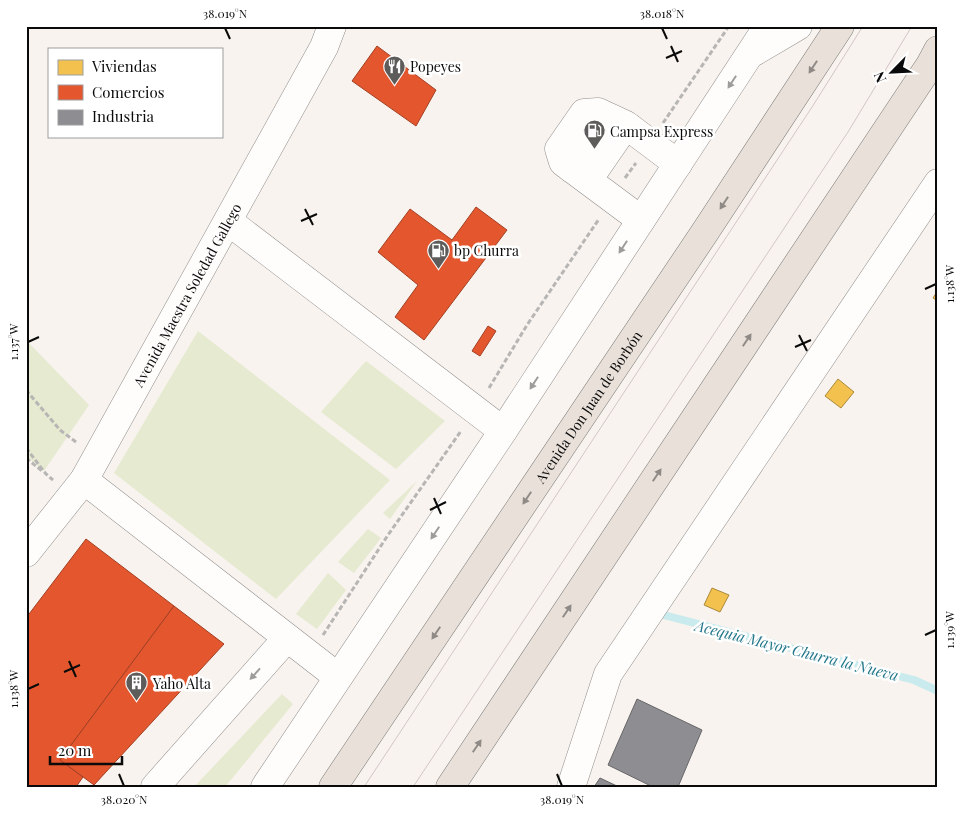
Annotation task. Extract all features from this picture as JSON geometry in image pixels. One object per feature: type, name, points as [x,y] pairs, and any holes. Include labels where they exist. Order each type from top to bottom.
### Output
[{"type":"main road","name":"Avenida Don Juan de Borbón","points":[[333,787],[694,249],[840,26]]},
{"type":"main road","points":[[450,787],[930,65],[938,50]]},
{"type":"street","name":"Avenida Maestra Soledad Gallego","points":[[26,553],[84,478],[324,47],[332,26]]},
{"type":"street","points":[[265,787],[503,431],[768,26]]},
{"type":"street","points":[[749,56],[798,26]]},
{"type":"street","points":[[641,220],[563,162],[559,149],[584,113],[598,112],[621,123],[678,164]]},
{"type":"street","points":[[580,174],[619,135],[621,123]]},
{"type":"street","points":[[571,787],[608,674],[938,183]]},
{"type":"street","points":[[228,221],[503,431]]},
{"type":"street","points":[[84,478],[338,677]]},
{"type":"street","points":[[155,787],[288,638]]},
{"type":"path","points":[[26,390],[60,430],[84,478]]},
{"type":"path","points":[[26,448],[46,474]]},
{"type":"path","points":[[26,458],[46,474],[84,478]]},
{"type":"green space","points":[[198,331],[390,480],[276,599],[114,473]]},
{"type":"green space","points":[[26,340],[89,405],[44,471],[26,456]]},
{"type":"green space","points":[[366,361],[445,421],[396,469],[321,412]]},
{"type":"green space","points":[[417,481],[390,519],[383,513]]},
{"type":"green space","points":[[368,529],[381,538],[354,573],[338,562]]},
{"type":"green space","points":[[328,573],[346,590],[317,629],[296,614]]},
{"type":"green space","points":[[282,694],[293,704],[225,787],[194,787]]},
{"type":"building: Viviendas","points":[[938,290],[938,301],[933,298]]},
{"type":"building: Viviendas","points":[[838,379],[854,392],[841,408],[825,396]]},
{"type":"building: Viviendas","points":[[712,588],[729,595],[720,612],[704,605]]},
{"type":"building: Comercios","name":"Popeyes","points":[[377,46],[436,90],[416,126],[352,81]]},
{"type":"building: Comercios","name":"bp Churra","points":[[476,207],[507,230],[424,340],[395,317],[418,285],[378,252],[410,209],[452,240]]},
{"type":"building: Comercios","points":[[488,326],[496,331],[480,356],[472,351]]},
{"type":"building: Comercios","points":[[86,539],[174,606],[60,760],[83,777],[76,787],[26,787],[26,618]]},
{"type":"building: Comercios","name":"Yaho Alta","points":[[174,606],[224,644],[94,785],[60,760]]},
{"type":"building: Industria","points":[[637,699],[702,730],[678,787],[653,787],[608,765]]},
{"type":"building: Industria","points":[[600,778],[619,787],[594,787]]},
{"type":"waterway","name":"Acequia Mayor Churra la Nueva","points":[[656,613],[914,680],[938,691]]},
{"type":"tram line","points":[[364,787],[814,104],[863,26]]},
{"type":"tram line","points":[[413,787],[848,132],[912,26]]},
{"type":"place","name":"Popeyes","points":[[394,85]]},
{"type":"place","name":"Campsa Express","points":[[594,150]]},
{"type":"place","name":"bp Churra","points":[[438,269]]},
{"type":"place","name":"Yaho Alta","points":[[137,702]]}]
